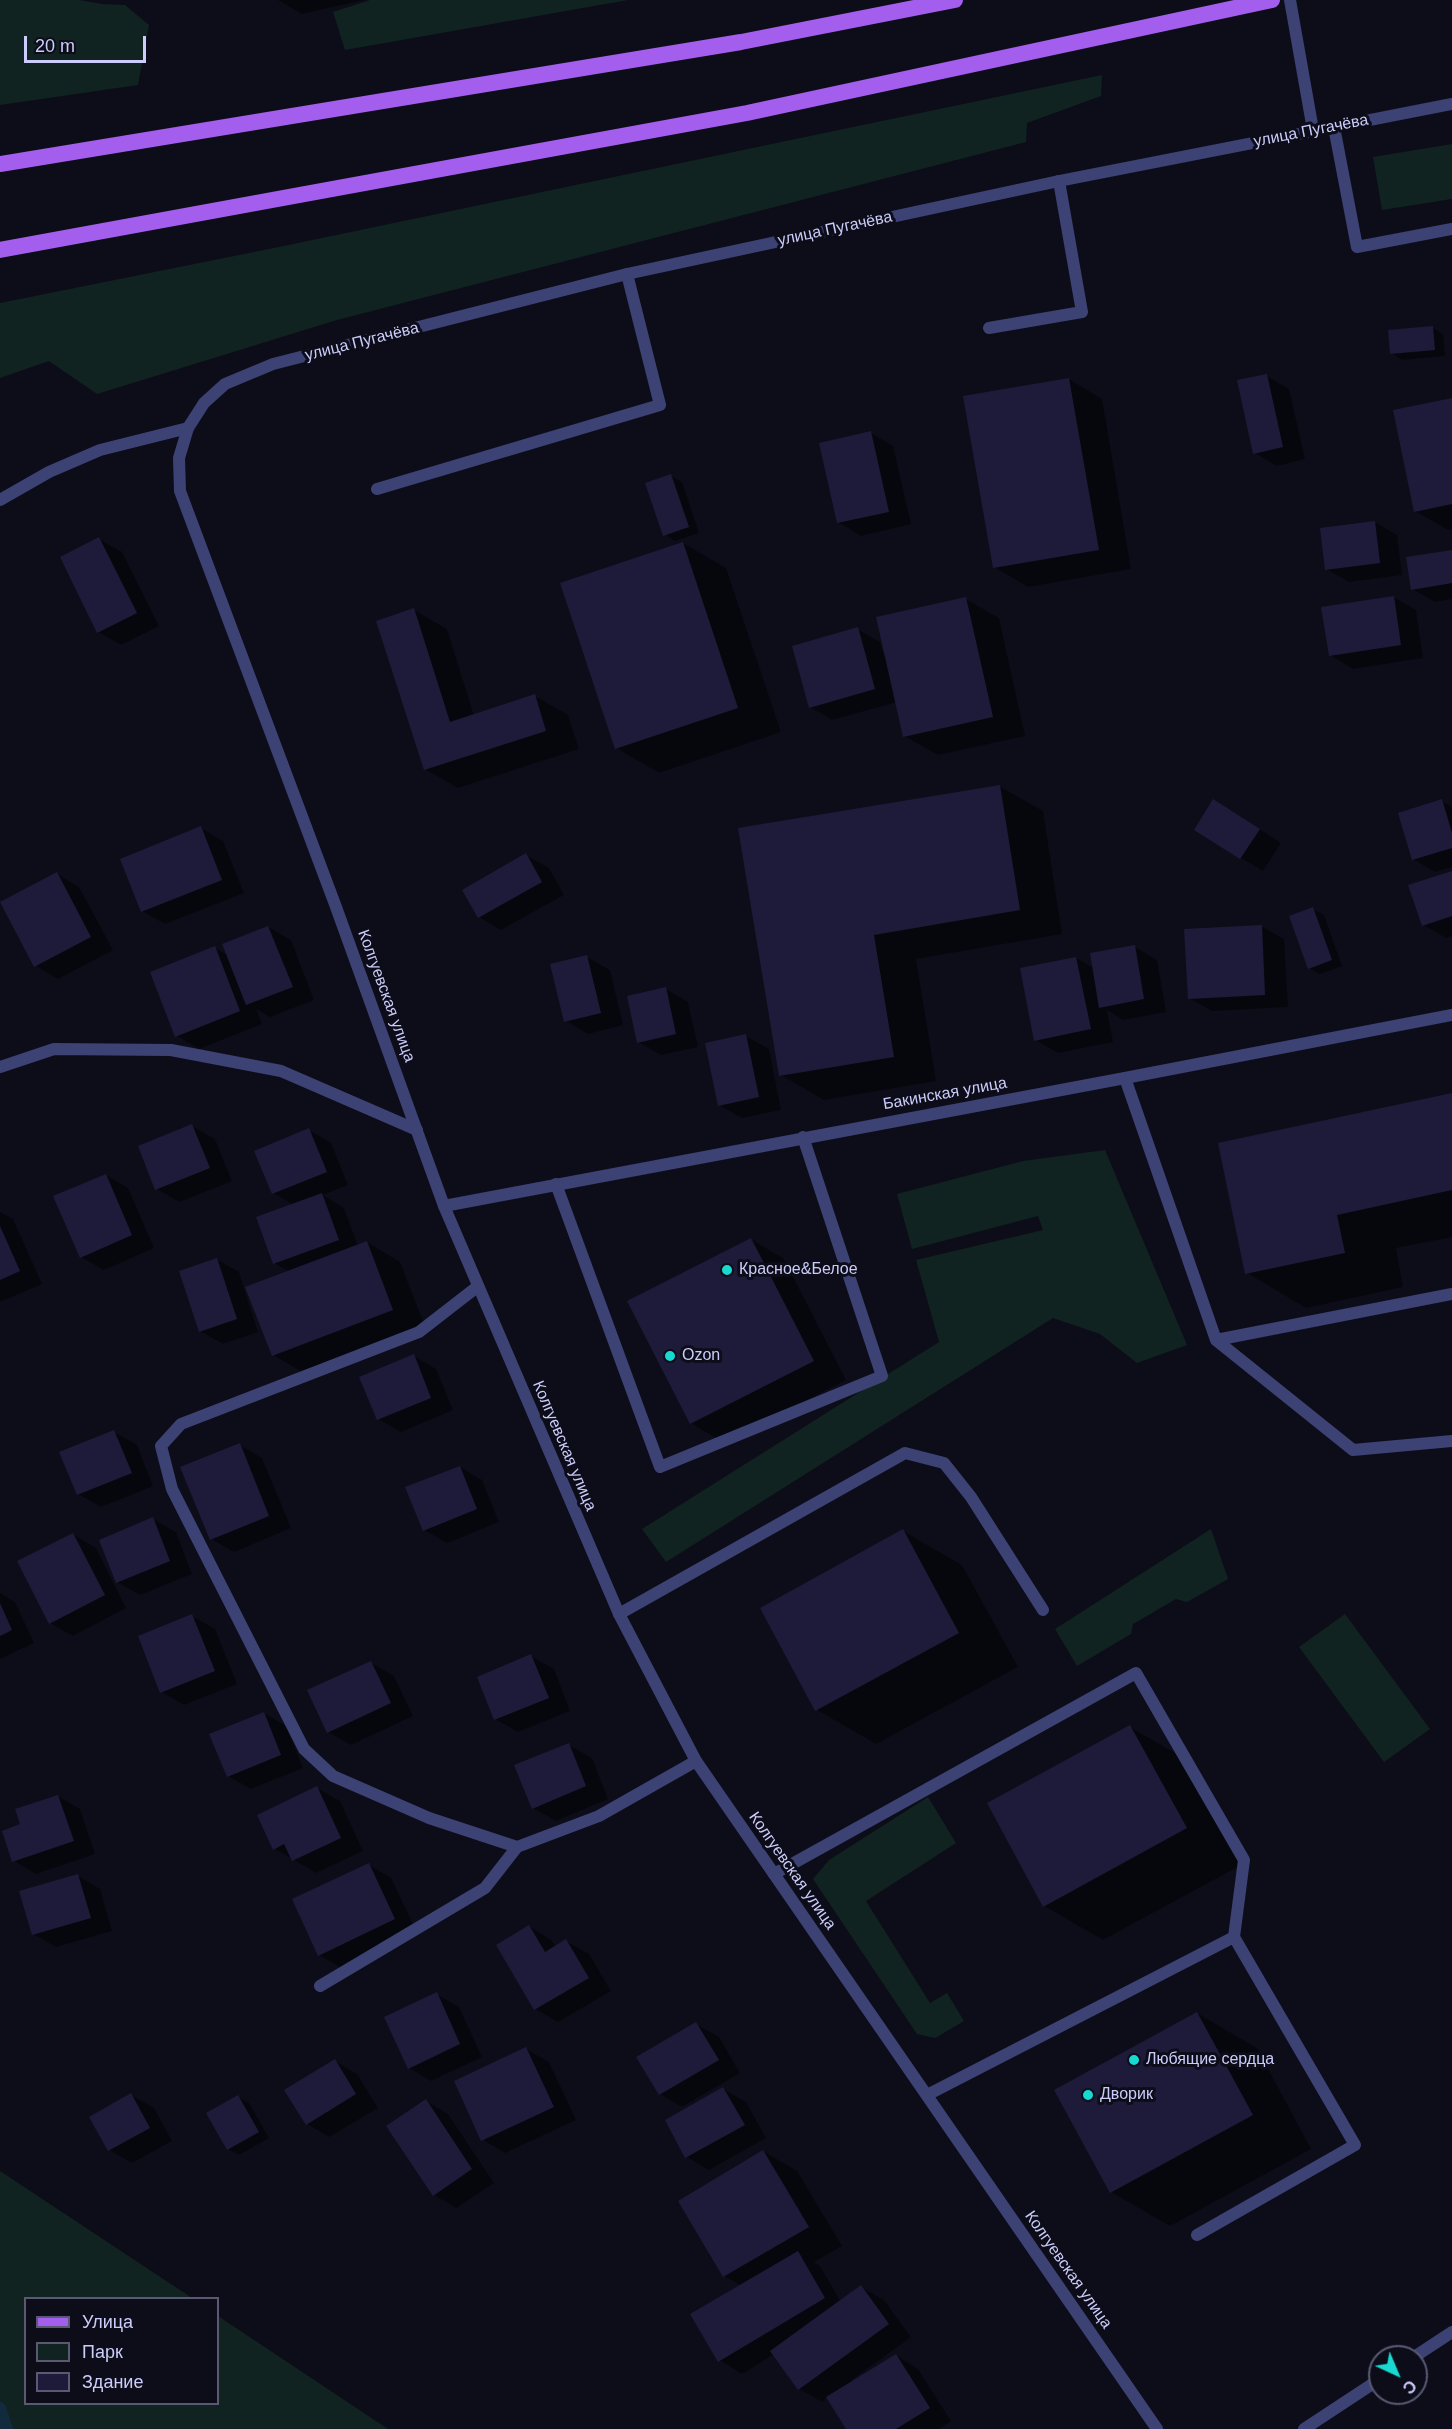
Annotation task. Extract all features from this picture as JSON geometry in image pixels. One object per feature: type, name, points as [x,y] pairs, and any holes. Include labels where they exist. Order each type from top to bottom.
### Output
[{"type":"main road","points":[[0,164],[741,42],[955,0]]},
{"type":"main road","points":[[0,250],[747,112],[1272,0]]},
{"type":"street","points":[[1290,0],[1313,130]]},
{"type":"street","name":"улица Пугачёва","points":[[225,384],[273,364],[627,274],[1059,182],[1452,104]]},
{"type":"street","points":[[1334,127],[1357,247],[1452,229]]},
{"type":"street","points":[[989,328],[1082,312],[1059,182]]},
{"type":"street","points":[[377,489],[660,405],[627,274]]},
{"type":"street","name":"Колгуевская улица","points":[[225,384],[204,403],[188,428],[178,459],[180,491],[444,1206],[619,1614],[696,1761],[1157,2429]]},
{"type":"street","points":[[0,500],[49,472],[100,450],[188,428]]},
{"type":"street","name":"Бакинская улица","points":[[444,1206],[1452,1015]]},
{"type":"street","points":[[0,1067],[54,1049],[171,1050],[281,1071],[417,1130]]},
{"type":"street","points":[[1125,1078],[1216,1340],[1353,1450],[1452,1441]]},
{"type":"street","points":[[556,1184],[660,1467],[882,1376],[803,1137]]},
{"type":"street","points":[[477,1287],[419,1332],[181,1424],[160,1446],[172,1490],[304,1749],[333,1776],[429,1818],[517,1847]]},
{"type":"street","points":[[1216,1340],[1452,1294]]},
{"type":"street","points":[[619,1614],[905,1453],[944,1463],[971,1497],[1043,1610]]},
{"type":"street","points":[[774,1874],[1136,1672],[1244,1860],[1234,1937],[1355,2145],[1197,2235]]},
{"type":"street","points":[[320,1986],[485,1888],[517,1847],[599,1816],[696,1761]]},
{"type":"street","points":[[927,2095],[1234,1937]]},
{"type":"street","points":[[1428,2348],[1452,2332]]},
{"type":"street","points":[[1304,2429],[1368,2387]]},
{"type":"green space","points":[[0,0],[79,0],[125,5],[149,25],[138,85],[0,105]]},
{"type":"green space","points":[[370,0],[628,0],[345,50],[333,12]]},
{"type":"green space","points":[[1102,75],[1101,96],[1027,123],[1026,142],[337,320],[97,394],[49,361],[0,378],[0,303]]},
{"type":"green space","points":[[1452,144],[1452,199],[1382,210],[1373,157]]},
{"type":"green space","points":[[1105,1150],[1187,1345],[1137,1363],[1100,1334],[1053,1318],[666,1562],[642,1529],[939,1342],[916,1260],[1043,1230],[1038,1216],[912,1249],[897,1194],[1023,1161]]},
{"type":"green space","points":[[1211,1529],[1228,1579],[1187,1602],[1176,1599],[1133,1624],[1131,1634],[1077,1666],[1055,1629]]},
{"type":"green space","points":[[1345,1614],[1430,1729],[1384,1762],[1299,1647]]},
{"type":"green space","points":[[928,1797],[956,1843],[866,1901],[930,2003],[947,1993],[964,2021],[935,2038],[917,2034],[813,1879],[829,1860]]},
{"type":"green space","points":[[0,2171],[190,2297],[24,2297],[24,2405],[219,2405],[219,2317],[388,2429],[0,2429]]},
{"type":"building","points":[[1433,326],[1435,350],[1390,354],[1388,330]]},
{"type":"building","points":[[1267,374],[1283,447],[1253,454],[1237,380]]},
{"type":"building","points":[[1069,378],[1099,550],[993,568],[963,396]]},
{"type":"building","points":[[1452,398],[1452,504],[1414,512],[1393,410]]},
{"type":"building","points":[[871,431],[889,512],[837,523],[819,443]]},
{"type":"building","points":[[671,474],[689,527],[663,536],[645,483]]},
{"type":"building","points":[[1375,521],[1380,563],[1325,570],[1320,528]]},
{"type":"building","points":[[99,537],[137,613],[97,633],[60,557]]},
{"type":"building","points":[[683,542],[738,708],[615,749],[560,583]]},
{"type":"building","points":[[1452,550],[1452,583],[1411,590],[1406,557]]},
{"type":"building","points":[[1394,596],[1401,645],[1329,656],[1321,607]]},
{"type":"building","points":[[966,597],[993,717],[903,737],[876,617]]},
{"type":"building","points":[[414,608],[450,722],[535,694],[546,731],[424,770],[376,621]]},
{"type":"building","points":[[858,627],[875,689],[809,708],[792,646]]},
{"type":"building","points":[[1000,785],[1020,910],[874,935],[894,1057],[779,1076],[738,828]]},
{"type":"building","points":[[1213,799],[1260,829],[1240,859],[1194,830]]},
{"type":"building","points":[[1442,799],[1452,833],[1452,848],[1412,860],[1398,813]]},
{"type":"building","points":[[201,826],[222,880],[141,912],[120,859]]},
{"type":"building","points":[[526,853],[542,882],[478,918],[462,890]]},
{"type":"building","points":[[1452,871],[1452,916],[1422,926],[1408,885]]},
{"type":"building","points":[[57,872],[91,937],[34,967],[0,902]]},
{"type":"building","points":[[1313,907],[1332,960],[1308,969],[1289,916]]},
{"type":"building","points":[[1262,925],[1265,995],[1188,999],[1184,929]]},
{"type":"building","points":[[268,926],[293,987],[246,1005],[222,944]]},
{"type":"building","points":[[1135,945],[1144,999],[1099,1008],[1090,953]]},
{"type":"building","points":[[215,946],[240,1011],[175,1037],[150,972]]},
{"type":"building","points":[[587,955],[601,1013],[564,1022],[550,964]]},
{"type":"building","points":[[1076,957],[1091,1029],[1034,1041],[1020,968]]},
{"type":"building","points":[[666,987],[676,1034],[637,1043],[627,996]]},
{"type":"building","points":[[746,1034],[759,1097],[718,1106],[705,1043]]},
{"type":"building","points":[[1452,1093],[1452,1190],[1337,1215],[1345,1253],[1245,1274],[1218,1143]]},
{"type":"building","points":[[192,1124],[210,1168],[155,1190],[138,1146]]},
{"type":"building","points":[[309,1128],[327,1172],[272,1194],[254,1151]]},
{"type":"building","points":[[106,1174],[132,1235],[80,1258],[53,1196]]},
{"type":"building","points":[[322,1193],[339,1240],[273,1264],[256,1217]]},
{"type":"building","points":[[0,1226],[20,1271],[0,1280]]},
{"type":"building","points":[[751,1238],[814,1361],[690,1424],[627,1301]]},
{"type":"building","points":[[367,1241],[393,1310],[272,1356],[245,1287]]},
{"type":"building","points":[[217,1258],[237,1319],[199,1332],[179,1271]]},
{"type":"building","points":[[414,1354],[431,1398],[377,1420],[359,1377]]},
{"type":"building","points":[[114,1430],[132,1473],[77,1495],[59,1452]]},
{"type":"building","points":[[240,1443],[269,1516],[210,1540],[180,1467]]},
{"type":"building","points":[[460,1466],[477,1509],[423,1531],[405,1487]]},
{"type":"building","points":[[153,1517],[170,1561],[116,1583],[99,1540]]},
{"type":"building","points":[[903,1529],[959,1633],[815,1711],[760,1608]]},
{"type":"building","points":[[73,1533],[105,1595],[49,1624],[17,1561]]},
{"type":"building","points":[[0,1603],[12,1630],[0,1636]]},
{"type":"building","points":[[192,1614],[215,1671],[160,1693],[138,1636]]},
{"type":"building","points":[[531,1654],[549,1698],[494,1720],[477,1677]]},
{"type":"building","points":[[371,1661],[391,1703],[327,1733],[307,1690]]},
{"type":"building","points":[[264,1712],[281,1755],[227,1777],[209,1734]]},
{"type":"building","points":[[1130,1725],[1187,1828],[1043,1907],[987,1803]]},
{"type":"building","points":[[569,1743],[586,1786],[532,1809],[514,1765]]},
{"type":"building","points":[[317,1786],[341,1838],[292,1861],[284,1844],[273,1850],[257,1815]]},
{"type":"building","points":[[58,1795],[74,1841],[12,1862],[2,1831],[20,1824],[15,1809]]},
{"type":"building","points":[[369,1863],[395,1919],[318,1956],[292,1899]]},
{"type":"building","points":[[78,1874],[91,1918],[32,1935],[19,1891]]},
{"type":"building","points":[[529,1925],[545,1952],[566,1939],[589,1978],[534,2010],[496,1945]]},
{"type":"building","points":[[437,1992],[460,2044],[408,2069],[384,2017]]},
{"type":"building","points":[[1197,2012],[1253,2115],[1110,2193],[1054,2090]]},
{"type":"building","points":[[696,2022],[719,2060],[659,2095],[636,2057]]},
{"type":"building","points":[[526,2047],[554,2107],[481,2141],[454,2081]]},
{"type":"building","points":[[335,2059],[356,2094],[306,2125],[284,2090]]},
{"type":"building","points":[[723,2087],[745,2125],[685,2158],[665,2120]]},
{"type":"building","points":[[131,2093],[150,2128],[108,2151],[89,2117]]},
{"type":"building","points":[[238,2095],[259,2132],[227,2150],[206,2113]]},
{"type":"building","points":[[426,2099],[472,2169],[433,2196],[386,2126]]},
{"type":"building","points":[[763,2150],[809,2227],[723,2277],[678,2201]]},
{"type":"building","points":[[798,2251],[825,2298],[718,2362],[690,2314]]},
{"type":"building","points":[[861,2285],[889,2324],[798,2390],[770,2351]]},
{"type":"building","points":[[896,2354],[930,2408],[896,2429],[846,2429],[826,2397]]},
{"type":"waterway","points":[[0,2408],[7,2429]]},
{"type":"place","name":"Красное&Белое","points":[[727,1270]]},
{"type":"place","name":"Ozon","points":[[670,1356]]},
{"type":"place","name":"Любящие сердца","points":[[1134,2060]]},
{"type":"place","name":"Дворик","points":[[1088,2095]]}]
